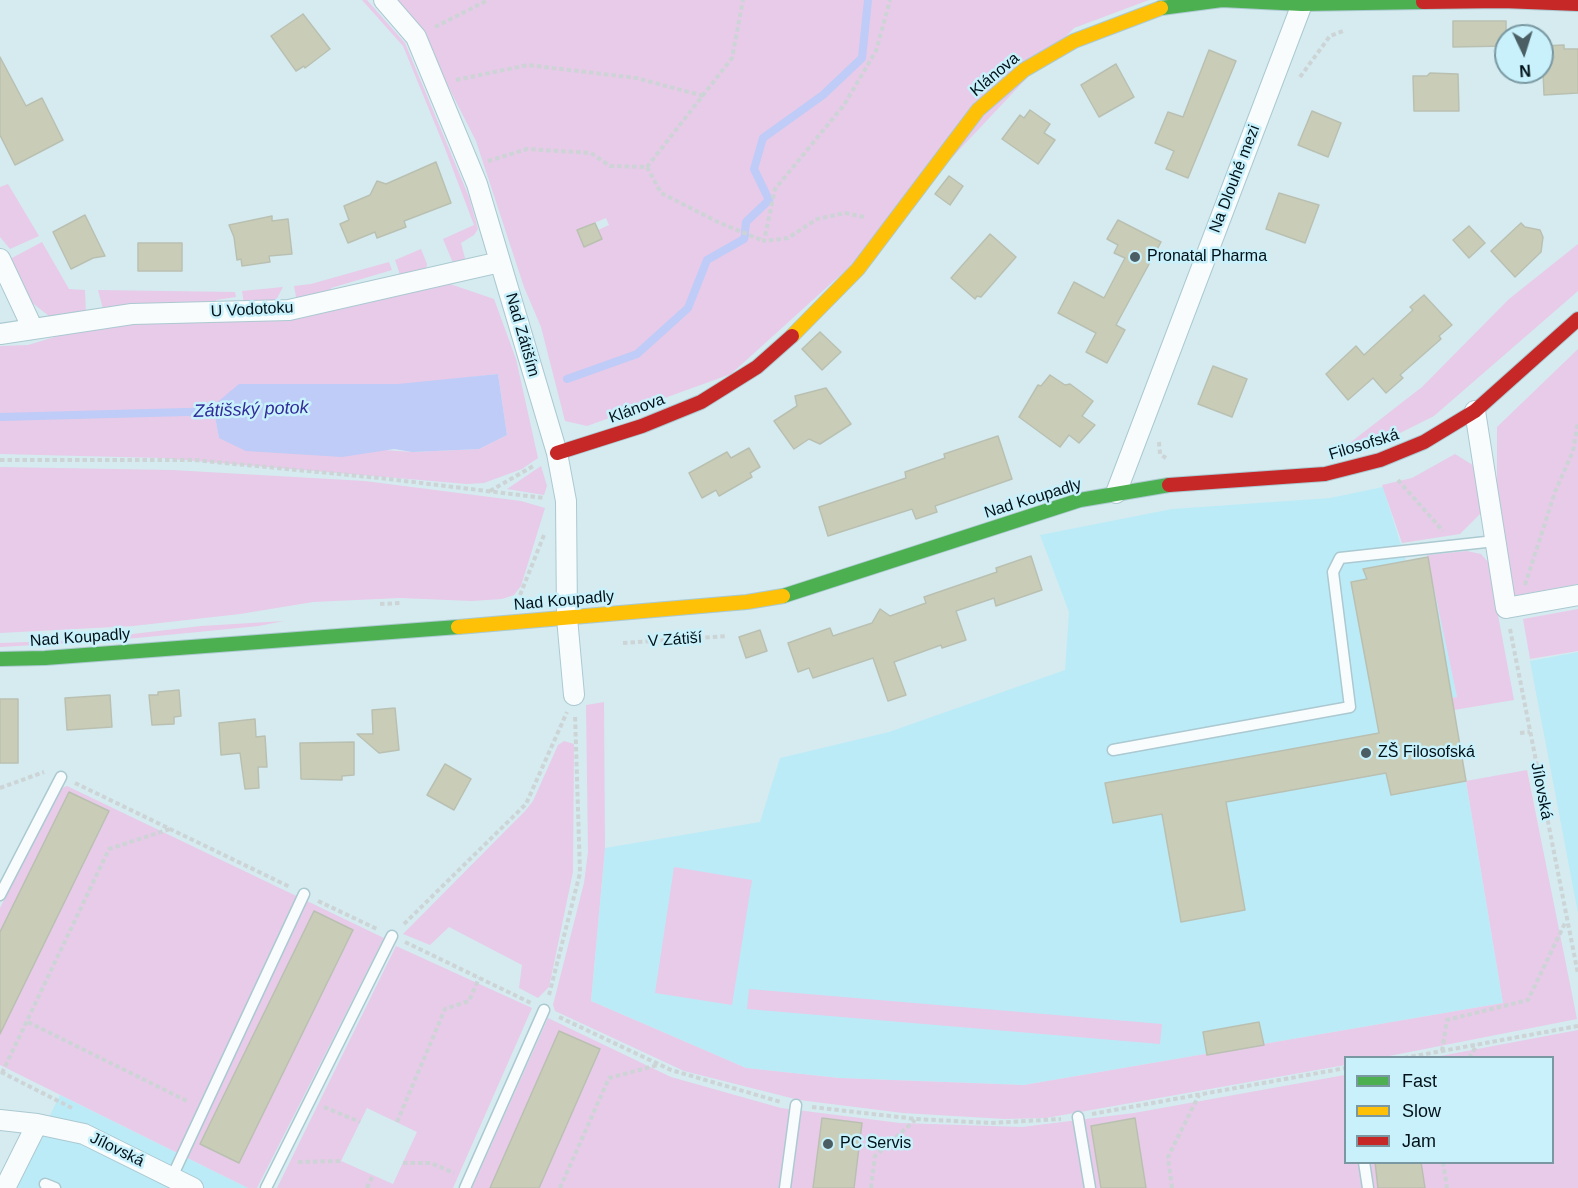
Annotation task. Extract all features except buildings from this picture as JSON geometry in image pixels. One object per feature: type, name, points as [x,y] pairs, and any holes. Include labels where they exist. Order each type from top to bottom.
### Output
[{"type":"street","name":"Nad Zátiším","points":[[384,0],[416,37],[477,184],[557,453],[566,501],[567,618],[574,695]]},
{"type":"street","name":"Klánova","points":[[557,453],[642,426],[701,402],[757,367],[804,325],[858,269],[978,110],[1024,70],[1074,41],[1162,7],[1222,0],[1503,1],[1578,4]]},
{"type":"street","name":"Na Dlouhé mezi","points":[[1116,493],[1303,2]]},
{"type":"street","points":[[0,258],[32,327]]},
{"type":"street","name":"U Vodotoku","points":[[0,334],[32,327],[68,325],[132,314],[289,310],[500,262]]},
{"type":"street","name":"Filosofská","points":[[1116,493],[1168,485],[1325,474],[1380,460],[1424,442],[1475,411],[1578,319]]},
{"type":"street","points":[[1475,411],[1495,541],[1512,607],[1578,595]]},
{"type":"street","name":"Nad Koupadly","points":[[0,659],[45,658],[747,602],[783,596],[1049,510],[1116,493]]},
{"type":"street","name":"Jílovská","points":[[0,1120],[37,1124],[84,1134],[193,1188]]},
{"type":"street","points":[[5,1188],[37,1124]]},
{"type":"lane","points":[[1113,750],[1350,707],[1334,572],[1340,558],[1495,541]]},
{"type":"lane","points":[[0,895],[61,777]]},
{"type":"lane","points":[[172,1177],[304,894]]},
{"type":"lane","points":[[266,1188],[392,936]]},
{"type":"lane","points":[[467,1184],[544,1010]]},
{"type":"lane","points":[[785,1188],[796,1105]]},
{"type":"lane","points":[[1077,1117],[1090,1188]]},
{"type":"lane","points":[[1364,1164],[1368,1188]]},
{"type":"path","points":[[416,37],[488,0]]},
{"type":"path","points":[[647,167],[732,58],[743,0]]},
{"type":"path","points":[[764,241],[775,189],[844,105],[876,51],[890,0]]},
{"type":"path","points":[[1296,83],[1330,36],[1352,26]]},
{"type":"path","points":[[435,84],[528,65],[636,78],[704,96]]},
{"type":"path","points":[[469,167],[527,149],[591,153],[610,166],[647,167]]},
{"type":"path","points":[[647,167],[661,193],[720,224],[764,241],[788,238],[817,219],[845,213],[891,223]]},
{"type":"path","points":[[1512,607],[1555,492],[1573,451],[1578,422]]},
{"type":"path","points":[[1158,436],[1160,454],[1168,460]]},
{"type":"path","points":[[488,492],[557,453]]},
{"type":"path","points":[[0,460],[194,460],[566,501]]},
{"type":"path","points":[[1380,460],[1455,545]]},
{"type":"path","points":[[516,600],[522,593],[544,534]]},
{"type":"path","points":[[397,603],[407,603]]},
{"type":"path","name":"Jílovská","points":[[1512,607],[1530,732],[1578,974]]},
{"type":"path","name":"V Zátiší","points":[[623,643],[727,636]]},
{"type":"path","points":[[392,936],[526,804],[574,695]]},
{"type":"path","points":[[574,695],[580,873],[554,982],[544,1010],[658,1065],[726,1088],[796,1105],[916,1119],[991,1123],[1045,1122],[1344,1068]]},
{"type":"path","points":[[1520,734],[1530,732]]},
{"type":"path","points":[[0,788],[48,770]]},
{"type":"path","points":[[2,1073],[109,849],[170,829]]},
{"type":"path","points":[[1442,1051],[1448,1020],[1528,1000],[1566,920]]},
{"type":"path","points":[[397,1122],[445,1009],[469,1001],[479,978]]},
{"type":"path","points":[[27,1022],[204,1109]]},
{"type":"path","points":[[1415,1056],[1578,1026]]},
{"type":"path","points":[[1470,1056],[1478,1044]]},
{"type":"path","points":[[560,1188],[609,1078],[658,1065]]},
{"type":"path","points":[[1172,1188],[1168,1157],[1199,1094]]},
{"type":"path","points":[[310,1100],[360,1122]]},
{"type":"path","points":[[871,1188],[875,1156],[916,1119]]},
{"type":"path","points":[[279,1162],[341,1161]]},
{"type":"path","points":[[403,1163],[431,1163],[467,1184]]},
{"type":"path","points":[[1443,1164],[1447,1188]]},
{"type":"path","points":[[367,1188],[373,1175]]},
{"type":"shaded area","points":[[362,0],[367,0],[405,43],[469,197],[478,229],[474,235],[461,243],[466,262],[453,263],[443,239],[474,225],[444,146],[403,46]]},
{"type":"shaded area","points":[[397,0],[1149,0],[1074,28],[846,270],[731,374],[587,426],[565,421],[541,327],[524,287],[476,141],[415,21]],"holes":[[[606,218],[609,225],[598,230],[602,239],[584,247],[577,230]]]},
{"type":"shaded area","points":[[8,184],[39,236],[10,249],[0,237],[0,187]]},
{"type":"shaded area","points":[[42,242],[69,289],[85,290],[86,314],[58,318],[49,316],[31,302],[10,259]]},
{"type":"shaded area","points":[[1578,244],[1578,291],[1434,416],[1394,436],[1342,449],[1422,387],[1509,299]]},
{"type":"shaded area","points":[[421,249],[427,264],[426,270],[400,275],[395,260]]},
{"type":"shaded area","points":[[389,262],[392,270],[331,288],[330,294],[301,300],[296,297],[294,286],[311,284]]},
{"type":"shaded area","points":[[450,284],[494,299],[516,359],[538,458],[522,469],[484,483],[467,484],[161,458],[0,454],[0,346],[28,345],[94,325],[279,320]],"holes":[[[498,374],[507,435],[479,449],[412,452],[219,438],[213,406]]]},
{"type":"shaded area","points":[[283,287],[274,304],[244,304],[242,291]]},
{"type":"shaded area","points":[[98,290],[235,292],[236,297],[216,300],[216,303],[103,309]]},
{"type":"shaded area","points":[[1578,349],[1578,584],[1513,596],[1497,497],[1497,427]]},
{"type":"shaded area","points":[[1455,454],[1476,467],[1481,513],[1460,534],[1402,543],[1382,485],[1412,478]]},
{"type":"shaded area","points":[[541,466],[547,486],[544,495],[507,489]]},
{"type":"shaded area","points":[[0,467],[172,470],[365,481],[521,501],[545,508],[521,586],[514,595],[502,599],[472,601],[400,598],[313,602],[240,614],[133,626],[0,633]]},
{"type":"shaded area","points":[[1383,487],[1406,561],[1428,558],[1457,697],[1438,700],[1454,710],[1503,1003],[1024,1085],[839,1078],[746,1068],[591,1001],[605,848],[760,822],[780,758],[889,732],[1065,670],[1069,612],[1040,535],[1172,509],[1330,498]]},
{"type":"shaded area","points":[[1467,551],[1481,554],[1488,562],[1514,700],[1454,710],[1438,700],[1457,697],[1427,555]]},
{"type":"shaded area","points":[[1578,609],[1578,651],[1530,659],[1523,619]]},
{"type":"shaded area","points":[[284,621],[259,626],[106,641],[0,647],[0,643],[81,640],[201,626]]},
{"type":"shaded area","points":[[1578,652],[1578,913],[1530,661]]},
{"type":"shaded area","points":[[604,702],[605,848],[591,1001],[746,1068],[839,1078],[1024,1085],[1503,1003],[1466,781],[1527,770],[1577,1019],[1389,1056],[1344,1056],[1344,1065],[1046,1118],[1005,1119],[903,1113],[799,1100],[684,1071],[555,1011],[553,1005],[584,883],[588,852],[586,705]]},
{"type":"shaded area","points":[[564,741],[574,744],[573,872],[549,987],[538,998],[519,988],[522,965],[449,927],[430,945],[403,934],[525,811],[533,801],[558,745]]},
{"type":"shaded area","points":[[67,786],[384,938],[257,1188],[248,1188],[0,1065],[0,1034],[109,812],[69,792],[0,932],[0,908],[59,789]],"holes":[[[314,911],[353,931],[239,1163],[200,1144]]]},
{"type":"shaded area","points":[[674,867],[752,880],[732,1005],[655,993]]},
{"type":"shaded area","points":[[396,946],[532,1008],[453,1188],[277,1188]],"holes":[[[367,1108],[417,1132],[393,1184],[341,1161]]]},
{"type":"shaded area","points":[[749,989],[1162,1024],[1160,1044],[747,1009]]},
{"type":"shaded area","points":[[548,1018],[671,1077],[781,1108],[900,1123],[1022,1127],[1134,1113],[1344,1075],[1344,1164],[1375,1164],[1380,1188],[1146,1188],[1134,1118],[1091,1126],[1101,1188],[854,1188],[822,1118],[813,1188],[539,1188],[600,1050],[559,1031],[490,1188],[472,1188]]},
{"type":"shaded area","points":[[1578,1030],[1578,1188],[1425,1188],[1421,1164],[1554,1164],[1554,1056],[1440,1056]]},
{"type":"shaded area","points":[[60,1095],[248,1188],[14,1188]]},
{"type":"water","points":[[498,374],[507,435],[479,449],[412,452],[394,449],[342,457],[246,451],[219,438],[213,406],[239,384],[398,384]]},
{"type":"waterway","name":"Zátišský potok","points":[[745,232],[746,222],[769,200],[754,169],[763,138],[823,95],[862,58],[868,0]]},
{"type":"waterway","name":"Zátišský potok","points":[[567,379],[637,354],[688,308],[707,260],[744,239],[745,235]]},
{"type":"waterway","name":"Zátišský potok","points":[[0,417],[223,411]]},
{"type":"traffic: fast","points":[[1161,8],[1222,0],[1302,4],[1423,2]]},
{"type":"traffic: fast","points":[[783,596],[1080,500],[1169,485]]},
{"type":"traffic: fast","points":[[0,659],[45,658],[458,627]]},
{"type":"traffic: slow","points":[[792,336],[858,269],[978,110],[1024,70],[1074,41],[1161,8]]},
{"type":"traffic: slow","points":[[458,627],[747,602],[783,596]]},
{"type":"traffic: jam","points":[[1423,2],[1503,1],[1578,4]]},
{"type":"traffic: jam","points":[[1169,485],[1325,474],[1380,460],[1424,442],[1475,411],[1578,319]]},
{"type":"traffic: jam","points":[[557,453],[642,426],[701,402],[757,367],[792,336]]},
{"type":"place","name":"Pronatal Pharma","points":[[1135,257]]},
{"type":"place","name":"ZŠ Filosofská","points":[[1366,753]]},
{"type":"place","name":"PC Servis","points":[[828,1144]]}]
